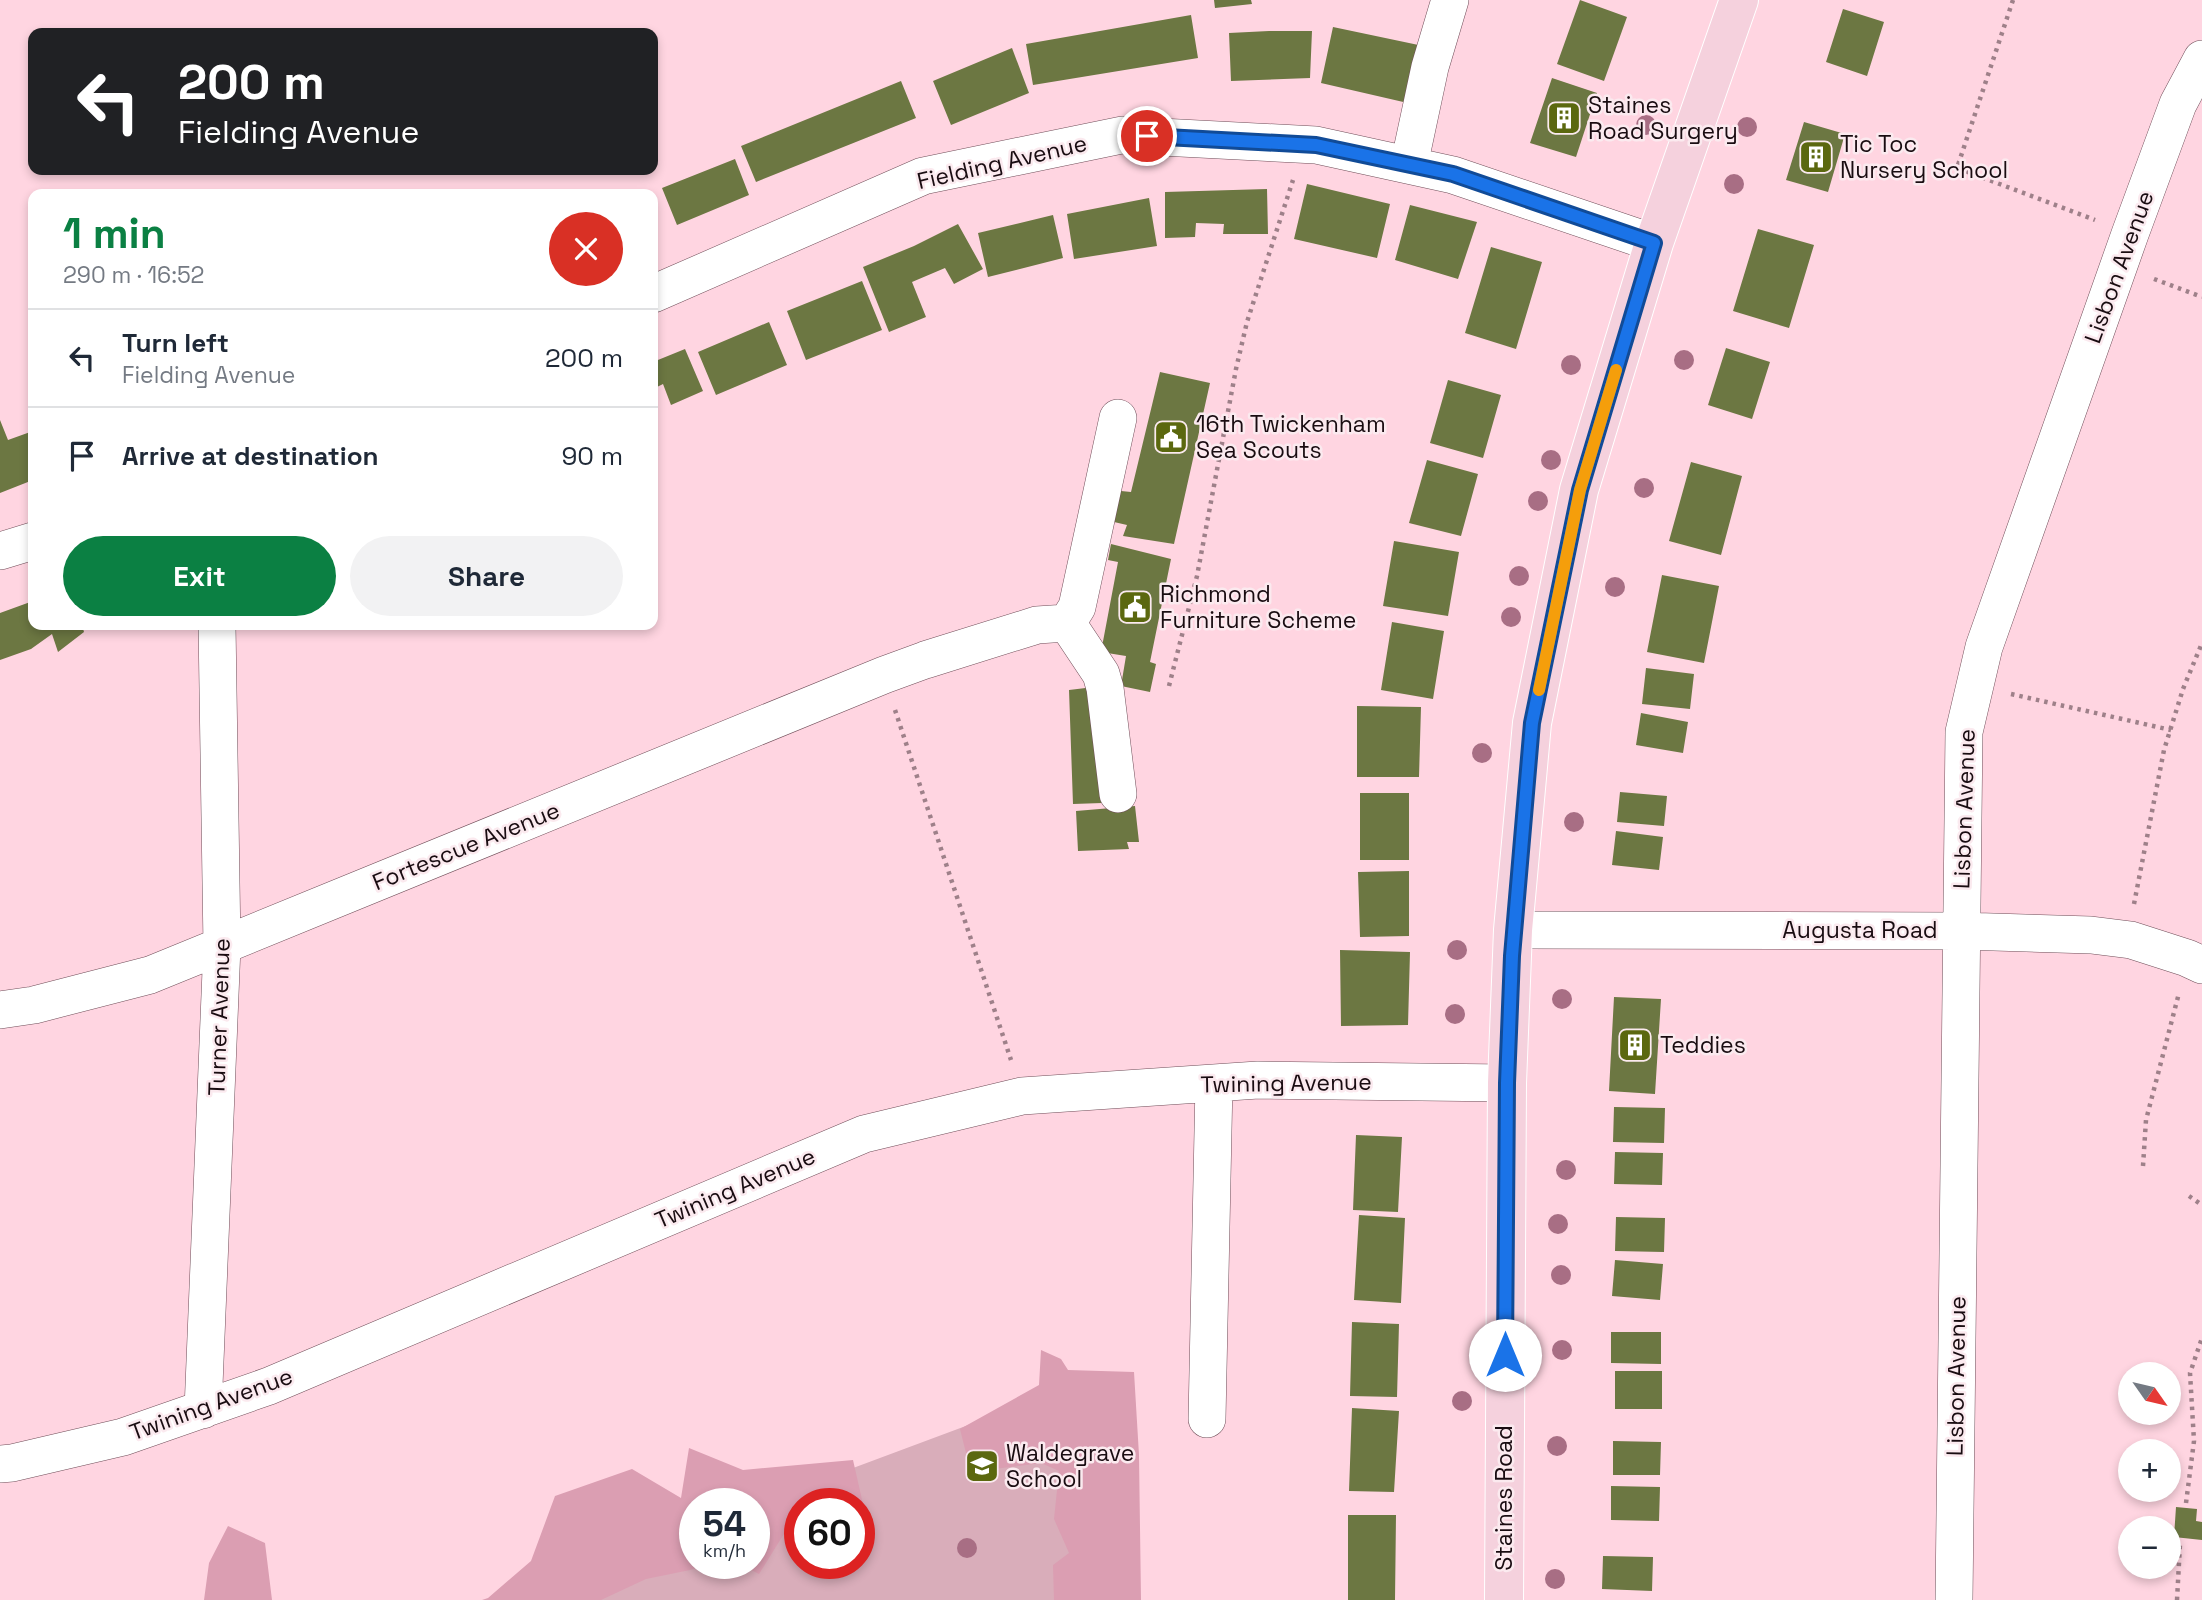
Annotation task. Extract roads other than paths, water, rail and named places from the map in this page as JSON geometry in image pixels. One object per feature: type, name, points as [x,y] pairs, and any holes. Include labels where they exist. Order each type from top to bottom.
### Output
[{"type":"main road","name":"Staines Road","points":[[1504,1600],[1507,1083],[1513,930],[1532,723],[1580,490],[1654,243],[1739,0]]},
{"type":"street","points":[[1409,165],[1430,66],[1450,0]]},
{"type":"street","name":"Lisbon Avenue","points":[[1954,1600],[1964,732],[1984,647],[2124,250],[2178,104],[2202,59]]},
{"type":"street","name":"Fielding Avenue","points":[[658,292],[923,176],[1122,135],[1316,145],[1453,174],[1654,243]]},
{"type":"street","points":[[1118,418],[1077,607],[1067,622],[1101,674],[1118,794]]},
{"type":"street","points":[[0,551],[28,543]]},
{"type":"street","name":"Fortescue Avenue","points":[[0,1010],[34,1005],[150,975],[925,660],[1043,623],[1067,622]]},
{"type":"street","name":"Turner Avenue","points":[[203,1410],[222,946],[217,630]]},
{"type":"street","name":"Augusta Road","points":[[1513,930],[1961,931],[2091,936],[2131,940],[2195,962]]},
{"type":"street","name":"Twining Avenue","points":[[0,1464],[123,1437],[270,1386],[864,1134],[1023,1096],[1258,1080],[1507,1083]]},
{"type":"street","points":[[1207,1419],[1214,1083]]},
{"type":"place","name":"Staines Road Surgery","points":[[1564,118]]},
{"type":"place","name":"Tic Toc Nursery School","points":[[1816,157]]},
{"type":"place","name":"16th Twickenham Sea Scouts","points":[[1171,437]]},
{"type":"place","name":"Richmond Furniture Scheme","points":[[1135,607]]},
{"type":"place","name":"Teddies","points":[[1635,1045]]},
{"type":"place","name":"Waldegrave School","points":[[982,1466]]}]
